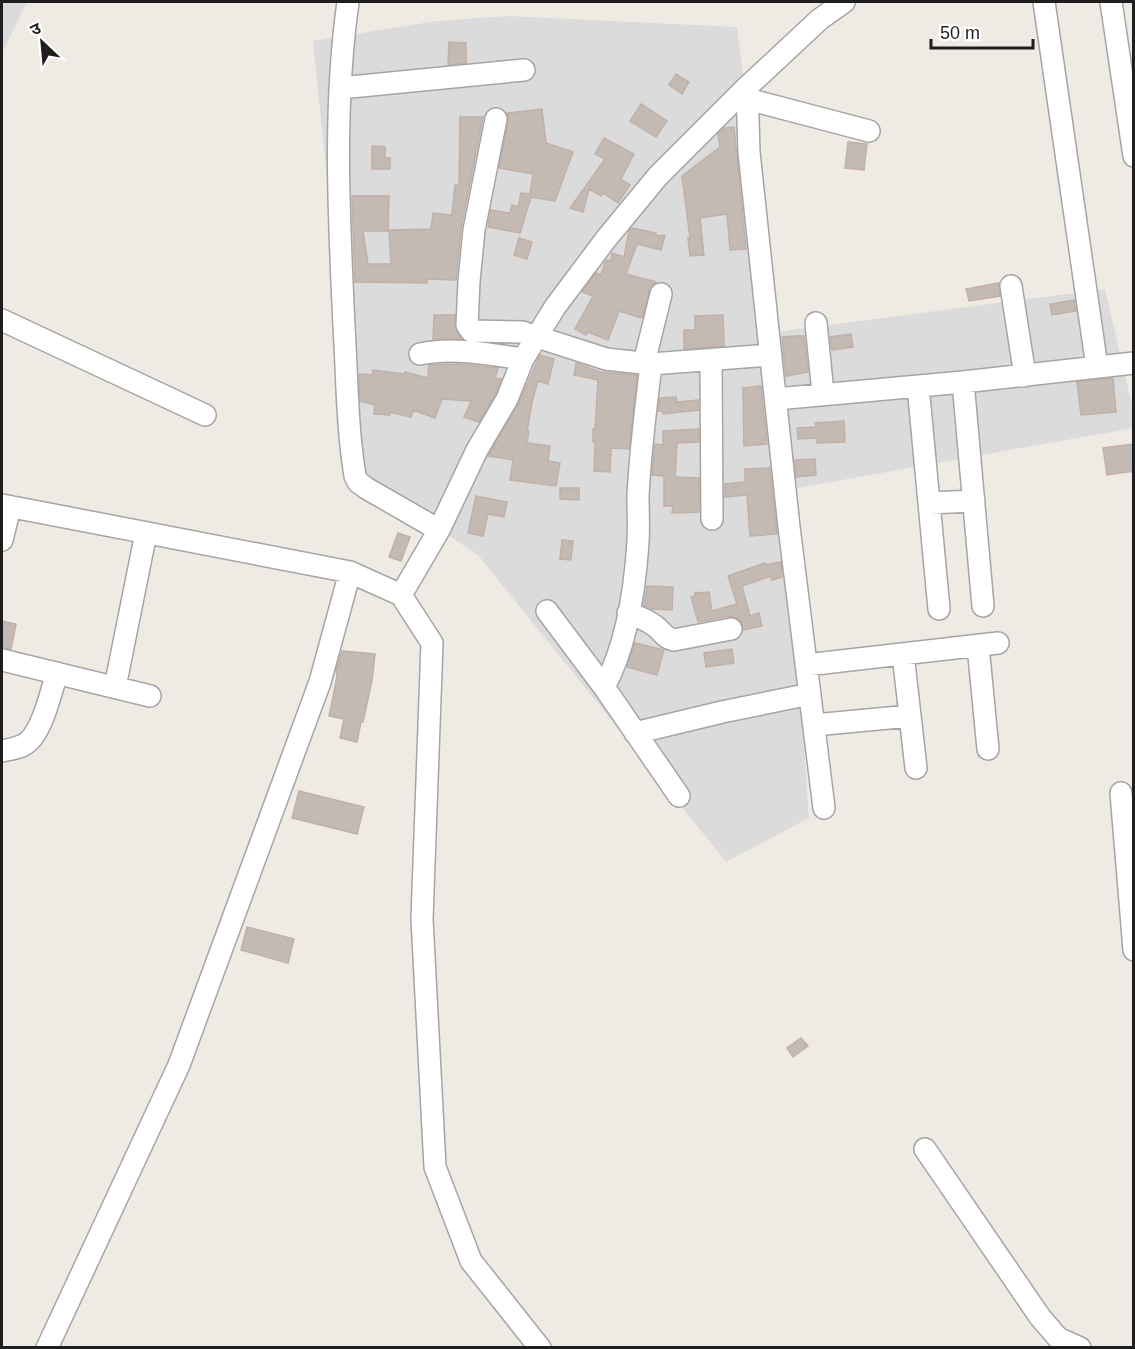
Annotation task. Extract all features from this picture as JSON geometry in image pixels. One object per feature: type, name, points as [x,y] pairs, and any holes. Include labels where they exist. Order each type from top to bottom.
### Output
[{"type":"street","points":[[348,2],[340,88],[341,260],[355,476],[358,482],[366,488],[439,530]]},
{"type":"street","points":[[401,596],[439,530],[477,450],[507,399],[523,359],[536,335],[606,239],[651,185],[820,20],[844,2]]},
{"type":"street","points":[[1044,2],[1097,368]]},
{"type":"street","points":[[1111,2],[1134,156]]},
{"type":"street","points":[[340,88],[524,70]]},
{"type":"street","points":[[747,93],[869,131]]},
{"type":"street","points":[[747,93],[749,152],[824,808]]},
{"type":"street","points":[[496,119],[474,230],[468,281],[468,329],[475,332],[506,331],[536,335],[606,359],[647,364],[771,355]]},
{"type":"street","points":[[1011,286],[1025,376]]},
{"type":"street","points":[[604,687],[615,668],[628,613],[638,543],[638,497],[647,364],[661,294]]},
{"type":"street","points":[[2,320],[205,415]]},
{"type":"street","points":[[816,323],[823,394]]},
{"type":"street","points":[[420,354],[442,350],[468,351],[523,359]]},
{"type":"street","points":[[711,360],[712,519]]},
{"type":"street","points":[[776,399],[1025,376],[1134,363]]},
{"type":"street","points":[[963,382],[983,606]]},
{"type":"street","points":[[918,386],[939,609]]},
{"type":"street","points":[[929,503],[974,501]]},
{"type":"street","points":[[2,540],[6,506],[350,572],[401,596],[432,643],[422,919],[435,1167],[471,1261],[540,1347]]},
{"type":"street","points":[[115,687],[146,533]]},
{"type":"street","points":[[47,1347],[179,1065],[320,682],[350,572]]},
{"type":"street","points":[[548,611],[679,796]]},
{"type":"street","points":[[628,613],[655,626],[668,639],[674,640],[731,629]]},
{"type":"street","points":[[806,664],[988,644],[988,749]]},
{"type":"street","points":[[903,654],[916,768]]},
{"type":"street","points":[[2,660],[150,696]]},
{"type":"street","points":[[2,751],[19,747],[29,741],[38,729],[57,673]]},
{"type":"street","points":[[635,733],[810,694]]},
{"type":"street","points":[[814,725],[910,716]]},
{"type":"street","points":[[1120,793],[1134,950]]},
{"type":"street","points":[[925,1149],[1056,1344],[1080,1347]]},
{"type":"shaded area","points":[[2,2],[27,2],[2,53]]},
{"type":"shaded area","points":[[508,16],[737,27],[776,332],[1105,289],[1133,410],[1133,428],[786,490],[809,818],[726,862],[478,555],[357,475],[313,41],[436,21]]},
{"type":"building","points":[[449,42],[466,43],[466,63],[448,65]]},
{"type":"building","points":[[676,74],[689,82],[682,94],[669,85]]},
{"type":"building","points":[[641,104],[667,121],[656,137],[630,121]]},
{"type":"building","points":[[542,109],[546,143],[573,152],[555,201],[531,197],[520,233],[488,227],[491,210],[510,213],[512,205],[518,207],[521,193],[530,194],[533,174],[499,168],[508,121],[507,113]]},
{"type":"building","points":[[460,117],[483,117],[461,228],[456,280],[427,279],[427,283],[355,282],[352,196],[389,196],[388,231],[363,231],[368,264],[391,264],[389,230],[431,229],[433,213],[452,215],[455,185],[459,185]]},
{"type":"building","points":[[734,127],[746,249],[730,250],[727,214],[700,218],[704,255],[690,256],[682,176],[720,147],[718,134],[724,128]]},
{"type":"building","points":[[604,138],[634,154],[621,179],[630,185],[618,203],[603,193],[601,196],[589,189],[583,212],[570,208],[605,159],[595,154]]},
{"type":"building","points":[[848,142],[867,144],[864,170],[845,168]]},
{"type":"building","points":[[372,146],[385,147],[385,158],[390,158],[390,169],[372,169]]},
{"type":"building","points":[[632,228],[656,233],[656,236],[665,235],[661,250],[637,244],[626,274],[656,282],[649,291],[642,318],[619,311],[608,340],[588,332],[586,335],[575,329],[593,296],[582,292],[596,273],[601,275],[606,260],[611,261],[612,253],[624,257],[629,231]]},
{"type":"building","points":[[519,238],[532,242],[527,259],[514,255]]},
{"type":"building","points":[[999,283],[1000,296],[969,301],[966,289]]},
{"type":"building","points":[[1074,300],[1076,311],[1052,315],[1050,304]]},
{"type":"building","points":[[434,315],[455,315],[454,325],[461,339],[433,339]]},
{"type":"building","points":[[723,315],[724,346],[684,349],[684,330],[695,330],[695,316]]},
{"type":"building","points":[[851,334],[853,347],[832,350],[830,337]]},
{"type":"building","points":[[804,336],[808,372],[786,376],[782,337]]},
{"type":"building","points":[[540,355],[554,359],[548,384],[538,381],[532,402],[527,443],[550,446],[548,461],[560,463],[556,486],[510,480],[513,460],[488,456],[518,405]]},
{"type":"building","points":[[576,363],[600,372],[637,375],[629,449],[611,448],[610,472],[594,471],[593,429],[595,429],[598,380],[574,375]]},
{"type":"building","points":[[458,364],[498,368],[495,378],[501,379],[496,393],[479,422],[464,417],[471,401],[442,399],[435,418],[413,410],[411,417],[390,412],[390,415],[374,414],[375,405],[360,401],[359,374],[372,375],[373,370],[405,374],[405,372],[428,378],[429,365]]},
{"type":"building","points":[[1113,378],[1116,412],[1081,415],[1077,382]]},
{"type":"building","points":[[761,386],[767,444],[744,446],[743,388]]},
{"type":"building","points":[[676,397],[677,402],[698,400],[699,410],[663,414],[663,411],[658,411],[660,398]]},
{"type":"building","points":[[844,421],[845,442],[817,443],[816,438],[798,439],[797,428],[816,427],[815,423]]},
{"type":"building","points":[[699,429],[699,442],[677,443],[675,477],[699,478],[699,512],[672,513],[673,506],[664,506],[664,476],[652,475],[655,444],[663,445],[663,431]]},
{"type":"building","points":[[1134,444],[1134,471],[1107,475],[1103,448]]},
{"type":"building","points":[[815,459],[816,475],[796,477],[795,460]]},
{"type":"building","points":[[770,468],[777,534],[750,536],[747,495],[725,497],[725,484],[745,482],[745,469]]},
{"type":"building","points":[[560,488],[579,488],[579,500],[560,499]]},
{"type":"building","points":[[476,496],[507,502],[504,517],[488,514],[483,536],[468,533]]},
{"type":"building","points":[[398,533],[410,537],[401,561],[389,557]]},
{"type":"building","points":[[562,540],[573,541],[571,560],[560,559]]},
{"type":"building","points":[[781,562],[782,577],[772,580],[771,576],[742,586],[750,616],[759,613],[762,626],[743,630],[740,620],[729,616],[698,622],[691,597],[695,596],[695,593],[709,592],[712,611],[737,604],[728,576],[765,563],[765,565]]},
{"type":"building","points":[[647,586],[673,587],[672,610],[652,609],[644,605]]},
{"type":"building","points":[[2,621],[16,624],[11,649],[2,648]]},
{"type":"building","points":[[635,643],[664,650],[657,675],[627,667]]},
{"type":"building","points":[[732,649],[734,663],[706,667],[704,653]]},
{"type":"building","points":[[342,651],[375,654],[372,681],[357,742],[340,738],[344,719],[329,716],[337,677],[336,671]]},
{"type":"building","points":[[299,791],[364,807],[357,834],[292,818]]},
{"type":"building","points":[[247,927],[294,939],[288,963],[241,950]]},
{"type":"building","points":[[801,1038],[808,1046],[793,1057],[787,1048]]}]
